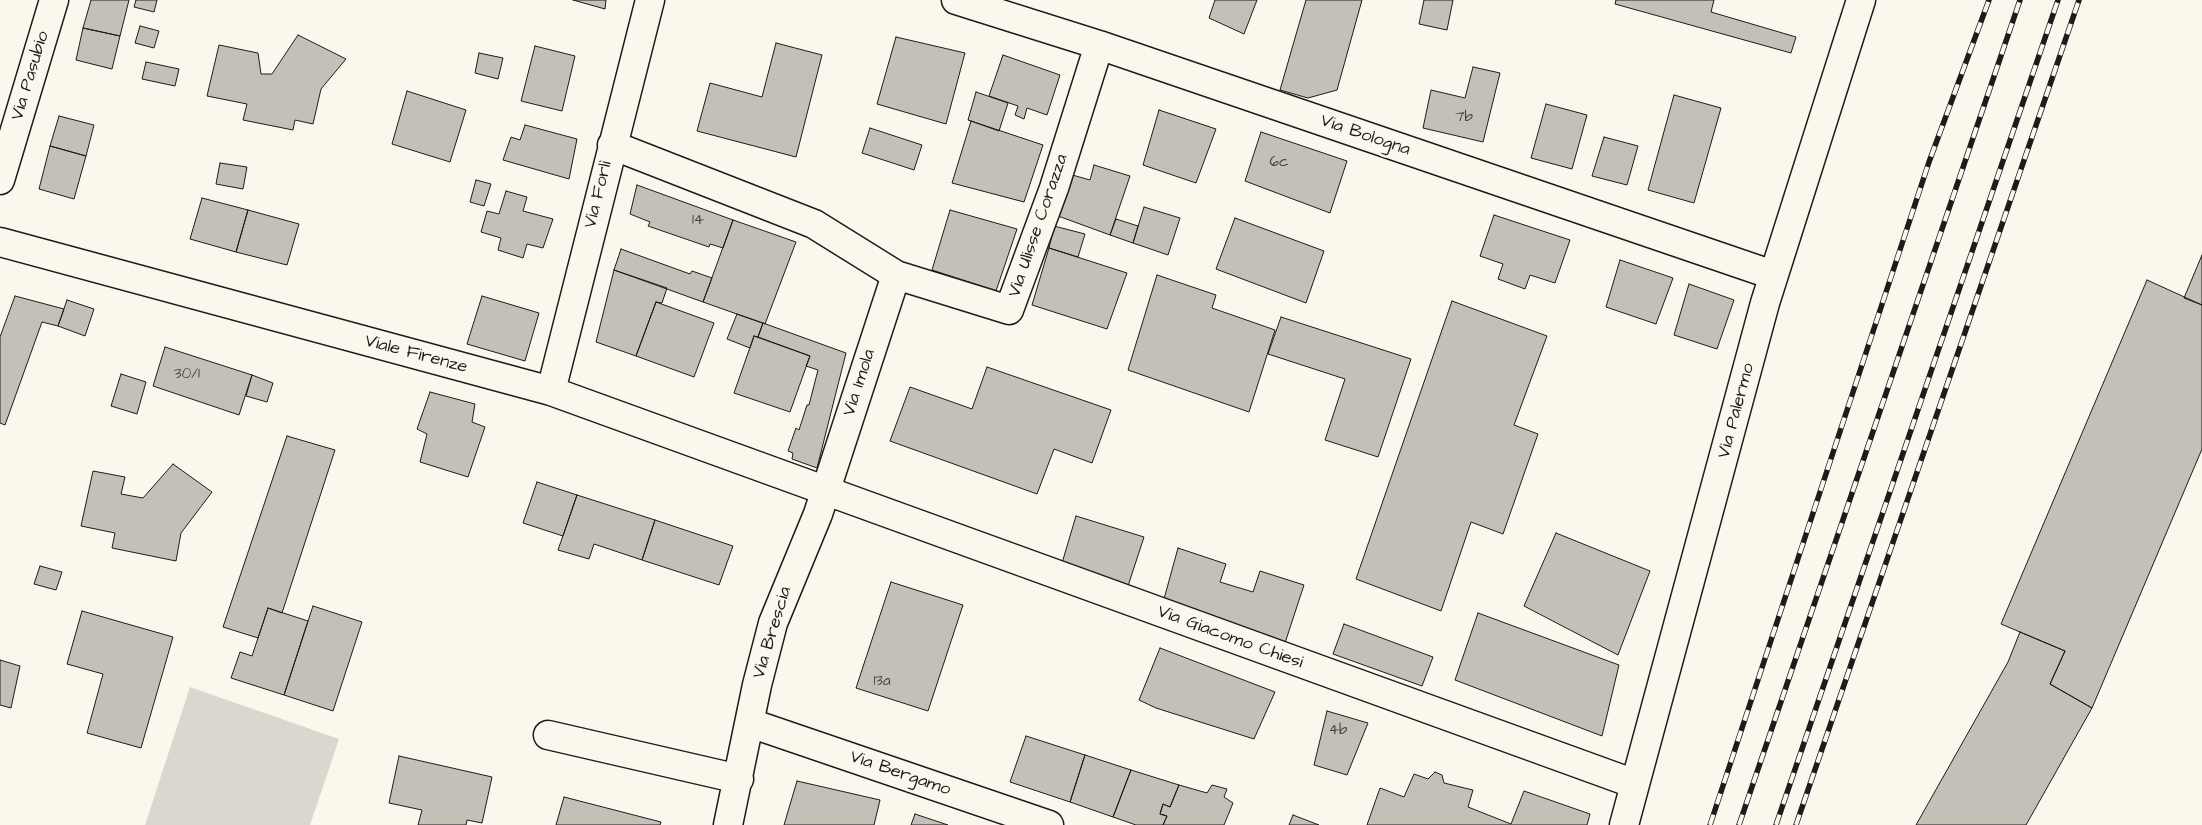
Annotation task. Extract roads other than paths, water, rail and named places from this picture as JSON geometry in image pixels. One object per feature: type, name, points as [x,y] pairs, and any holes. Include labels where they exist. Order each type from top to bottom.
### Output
[{"type":"street","name":"Via Pasubio","points":[[0,180],[54,0]]},
{"type":"street","name":"Via Forlì","points":[[551,391],[650,0]]},
{"type":"street","name":"Via Bologna","points":[[956,0],[1099,45],[1773,275]]},
{"type":"street","name":"Via Palermo","points":[[1624,825],[1773,275],[1861,0]]},
{"type":"street","name":"Via Ulisse Corazza","points":[[612,145],[814,224],[896,275],[1009,310],[1054,188],[1099,45]]},
{"type":"street","name":"Viale Firenze","points":[[0,242],[551,391],[824,492]]},
{"type":"street","name":"Via Imola","points":[[824,492],[896,275]]},
{"type":"street","name":"Via Giacomo Chiesi","points":[[824,492],[1635,784]]},
{"type":"street","name":"Via Brescia","points":[[728,825],[760,670],[773,623],[818,514],[824,492]]},
{"type":"street","name":"Via Bergamo","points":[[750,723],[1049,825]]},
{"type":"street","points":[[548,735],[739,779]]},
{"type":"railway","points":[[1710,825],[1929,162],[1989,0]]},
{"type":"railway","points":[[1739,825],[2020,0]]},
{"type":"railway","points":[[1776,825],[2058,0]]},
{"type":"railway","points":[[1796,825],[2079,0]]}]
